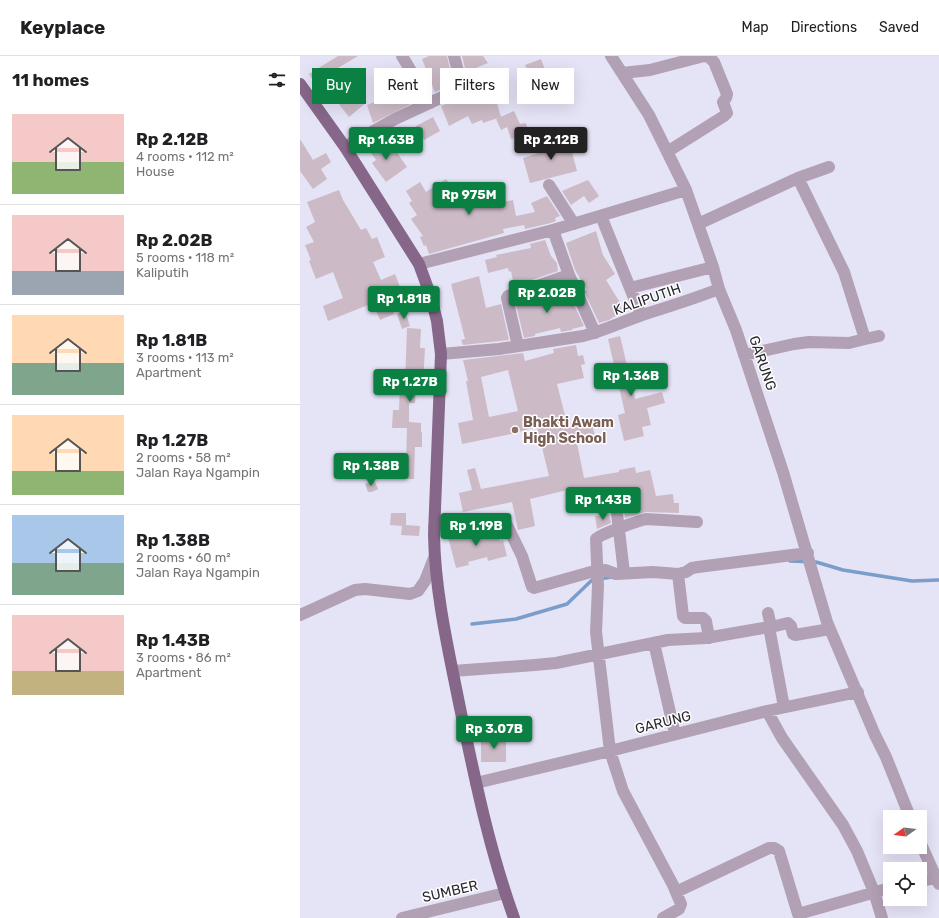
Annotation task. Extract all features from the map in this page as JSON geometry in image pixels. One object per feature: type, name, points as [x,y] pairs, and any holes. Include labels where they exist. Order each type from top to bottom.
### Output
[{"type":"main road","points":[[300,84],[345,147],[419,264],[430,294],[437,321],[441,354],[434,558],[453,671],[476,783],[505,893],[514,918]]},
{"type":"street","points":[[402,56],[409,68]]},
{"type":"street","points":[[432,102],[451,94],[458,87],[460,79],[457,61],[454,56]]},
{"type":"street","name":"GARUNG","points":[[610,56],[649,115],[686,190],[713,267],[719,289],[736,330],[783,472],[830,629],[875,735],[886,757],[907,810]]},
{"type":"street","points":[[622,73],[650,70],[704,56],[710,57],[714,62],[727,94],[723,102],[727,113],[667,152]]},
{"type":"street","points":[[345,147],[395,119],[428,104]]},
{"type":"street","points":[[698,224],[798,178],[829,167]]},
{"type":"street","points":[[798,178],[844,272],[865,339]]},
{"type":"street","points":[[549,185],[574,224]]},
{"type":"street","points":[[419,264],[553,230],[686,190]]},
{"type":"street","points":[[601,216],[641,316]]},
{"type":"street","points":[[553,230],[569,276],[596,333]]},
{"type":"street","points":[[630,288],[713,267]]},
{"type":"street","points":[[518,346],[507,298],[508,296],[569,276]]},
{"type":"street","name":"KALIPUTIH","points":[[441,354],[518,346],[596,333],[719,289]]},
{"type":"street","points":[[744,355],[794,344],[809,342],[849,343],[879,336]]},
{"type":"street","points":[[616,505],[624,573]]},
{"type":"street","points":[[434,527],[501,519],[505,521],[522,556],[532,587],[534,588],[598,570],[605,570],[616,574],[653,572],[679,578]]},
{"type":"street","points":[[663,918],[679,909],[681,904],[623,791],[610,751],[596,632],[598,570],[596,539],[599,536],[646,519],[697,522]]},
{"type":"street","points":[[679,578],[692,568],[808,553]]},
{"type":"street","points":[[300,615],[355,590],[365,589],[410,594],[418,591],[425,581],[434,558]]},
{"type":"street","points":[[679,578],[682,616],[686,618],[703,618],[706,621],[709,638]]},
{"type":"street","points":[[768,613],[784,707]]},
{"type":"street","points":[[453,671],[535,665],[572,660],[668,640],[709,638],[788,623],[791,626],[793,634],[795,635],[830,629]]},
{"type":"street","points":[[654,643],[675,734]]},
{"type":"street","name":"GARUNG","points":[[476,783],[767,711],[858,692]]},
{"type":"street","points":[[767,711],[790,750],[843,824],[858,851],[874,892],[882,918]]},
{"type":"street","points":[[676,892],[770,848],[774,848],[779,851],[799,916],[883,890]]},
{"type":"street","points":[[925,854],[937,881]]},
{"type":"street","name":"SUMBER","points":[[402,918],[505,893]]},
{"type":"building","points":[[338,56],[358,56],[338,68],[319,68]]},
{"type":"building","points":[[429,56],[447,56],[450,68],[440,68],[440,90],[435,92],[432,84],[432,68],[426,68],[422,59]]},
{"type":"building","points":[[462,56],[483,56],[488,63],[476,68],[465,68]]},
{"type":"building","points":[[541,59],[544,68],[526,68],[525,65]]},
{"type":"building","points":[[374,102],[374,104],[411,104],[373,123],[367,105]]},
{"type":"building","points":[[339,104],[365,104],[349,117]]},
{"type":"building","points":[[445,104],[497,104],[501,117],[483,123],[482,120],[472,124],[468,116],[449,126],[441,106]]},
{"type":"building","points":[[514,111],[520,124],[526,123],[529,134],[511,139],[507,127],[501,130],[496,119]]},
{"type":"building","points":[[433,117],[440,131],[424,140],[416,126]]},
{"type":"building","points":[[565,134],[573,151],[577,171],[530,183],[523,158],[555,148],[552,138]]},
{"type":"building","points":[[300,139],[313,160],[326,153],[331,162],[321,169],[327,179],[313,189],[300,171]]},
{"type":"building","points":[[375,139],[386,153],[394,148],[407,167],[386,182],[372,163],[376,160],[365,144]]},
{"type":"building","points":[[446,179],[460,199],[485,182],[499,203],[513,200],[516,216],[535,212],[531,203],[547,196],[560,216],[555,218],[556,221],[551,223],[525,229],[524,225],[503,229],[504,233],[429,254],[426,245],[424,246],[420,237],[423,236],[411,219],[417,215],[409,203],[412,201],[406,191],[420,182],[426,192]]},
{"type":"building","points":[[588,180],[599,196],[589,203],[584,196],[571,205],[562,191]]},
{"type":"building","points":[[339,190],[343,200],[361,230],[366,228],[372,239],[377,237],[385,257],[373,262],[381,280],[395,274],[402,292],[387,297],[394,314],[380,320],[373,303],[328,321],[323,306],[343,298],[333,272],[316,279],[309,261],[311,260],[305,245],[314,242],[306,227],[315,222],[307,202]]},
{"type":"building","points":[[596,231],[603,255],[615,274],[606,280],[619,301],[622,312],[609,320],[599,323],[584,291],[587,290],[575,270],[566,243]]},
{"type":"building","points":[[545,240],[551,256],[557,263],[558,271],[514,286],[511,271],[509,272],[508,268],[488,273],[485,260],[497,257],[496,255],[531,248],[530,244]]},
{"type":"building","points":[[479,276],[486,308],[501,304],[509,340],[463,345],[461,340],[465,339],[451,284]]},
{"type":"building","points":[[551,289],[555,301],[571,298],[584,326],[561,332],[560,328],[524,338],[515,301]]},
{"type":"building","points":[[405,311],[410,326],[402,329],[397,314]]},
{"type":"building","points":[[407,328],[421,329],[420,348],[425,348],[423,384],[416,383],[415,403],[409,403],[409,422],[421,423],[422,432],[422,447],[415,447],[414,479],[406,479],[406,474],[391,474],[391,461],[406,462],[407,428],[392,428],[393,410],[399,410],[400,385],[405,385]]},
{"type":"building","points":[[620,336],[635,399],[662,392],[665,403],[647,408],[651,425],[642,427],[644,436],[624,441],[618,415],[625,413],[608,339]]},
{"type":"building","points":[[576,345],[578,356],[583,355],[585,364],[581,365],[584,378],[557,384],[568,427],[591,421],[596,439],[577,443],[584,478],[619,472],[619,470],[635,467],[636,473],[650,470],[656,496],[673,494],[674,503],[679,503],[679,513],[646,512],[625,518],[622,500],[617,498],[615,491],[569,499],[567,490],[530,499],[535,526],[518,530],[512,502],[463,512],[459,493],[472,490],[467,470],[475,468],[481,489],[549,476],[537,427],[462,444],[458,423],[473,420],[466,381],[468,381],[463,360],[523,353],[525,361],[554,353],[553,349]],"holes":[[[508,370],[518,411],[489,417],[481,377]]]},
{"type":"building","points":[[374,480],[378,489],[368,492],[365,484]]},
{"type":"building","points":[[391,513],[406,513],[406,525],[420,526],[419,536],[401,535],[402,526],[390,525]]},
{"type":"building","points":[[609,514],[611,523],[597,529],[595,516]]},
{"type":"building","points":[[497,529],[500,541],[503,540],[507,556],[488,561],[487,557],[468,562],[469,565],[456,568],[447,533],[474,530],[475,534]]},
{"type":"building","points":[[481,738],[506,738],[506,762],[481,762]]},
{"type":"waterway","points":[[790,561],[816,562],[843,570],[912,581],[939,580]]},
{"type":"waterway","points":[[472,624],[516,619],[567,604],[592,580],[612,577]]},
{"type":"place","name":"Bhakti Awam High School","points":[[515,430]]}]
